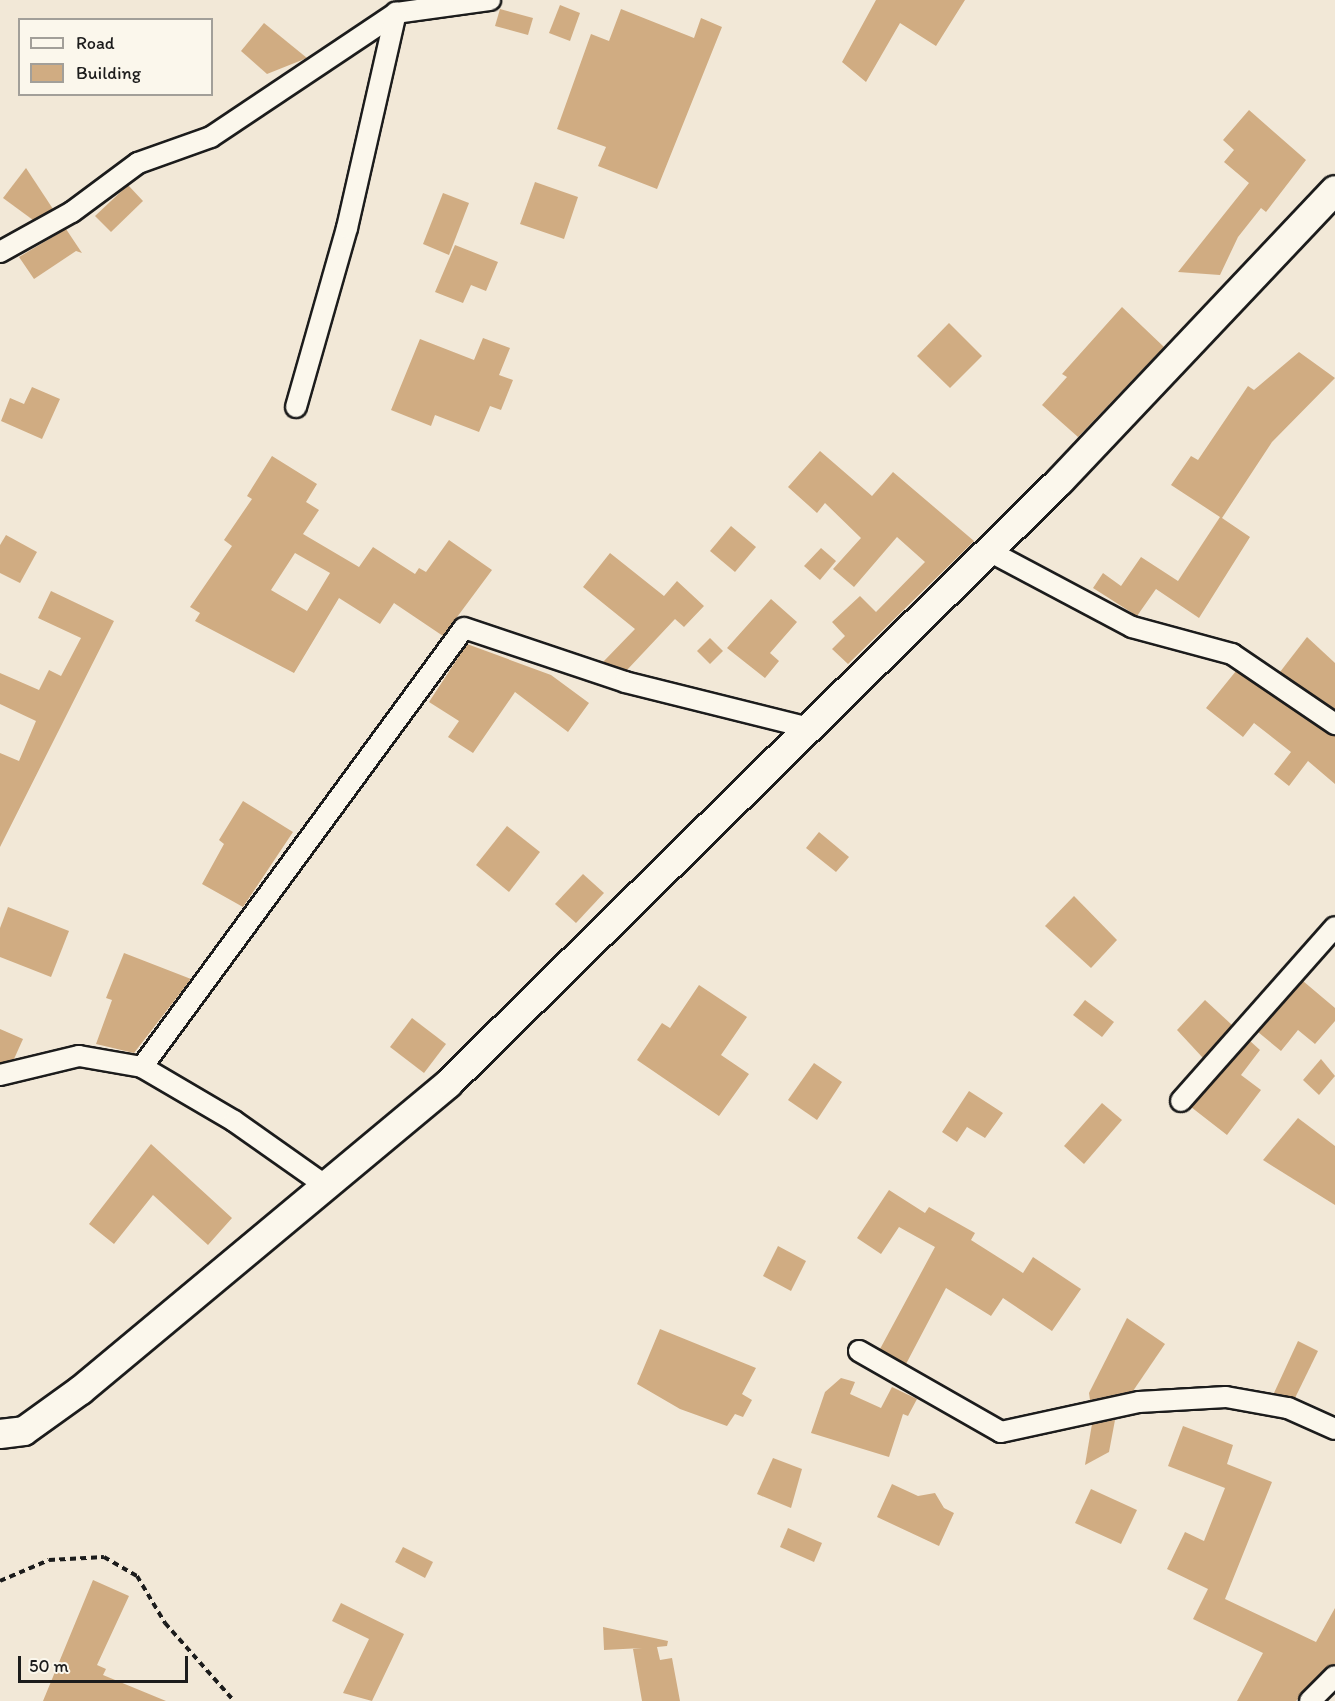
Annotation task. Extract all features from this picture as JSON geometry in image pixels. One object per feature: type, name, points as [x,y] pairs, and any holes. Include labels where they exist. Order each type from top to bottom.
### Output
[{"type":"street","points":[[0,252],[72,212],[138,163],[212,138],[396,13],[490,0]]},
{"type":"street","points":[[296,407],[347,228],[396,13]]},
{"type":"street","points":[[0,1434],[24,1431],[81,1390],[448,1084],[989,551],[1335,190]]},
{"type":"street","points":[[989,551],[1132,627],[1232,654],[1335,724]]},
{"type":"street","points":[[142,1067],[464,628],[625,682],[809,728]]},
{"type":"street","points":[[1181,1101],[1335,927]]},
{"type":"street","points":[[0,1076],[79,1056],[142,1067],[234,1121],[326,1186]]},
{"type":"street","points":[[859,1351],[1001,1432],[1139,1402],[1226,1397],[1288,1408],[1335,1429]]},
{"type":"street","points":[[1310,1701],[1335,1676]]},
{"type":"path","points":[[0,1581],[49,1560],[104,1557],[137,1576],[165,1623],[234,1701]]},
{"type":"building","points":[[876,0],[965,0],[936,46],[900,23],[866,82],[842,62]]},
{"type":"building","points":[[560,5],[580,13],[570,41],[549,33]]},
{"type":"building","points":[[500,9],[533,18],[528,35],[495,26]]},
{"type":"building","points":[[621,9],[694,38],[701,18],[722,27],[657,189],[598,166],[606,147],[557,129],[591,34],[609,41]]},
{"type":"building","points":[[264,23],[307,58],[267,74],[241,51]]},
{"type":"building","points":[[1249,110],[1306,160],[1266,212],[1261,208],[1238,237],[1220,275],[1178,272],[1249,183],[1224,162],[1234,150],[1223,140]]},
{"type":"building","points":[[26,168],[53,209],[33,220],[3,198]]},
{"type":"building","points":[[535,182],[578,197],[564,239],[520,224]]},
{"type":"building","points":[[128,185],[143,201],[111,232],[95,216]]},
{"type":"building","points":[[443,193],[469,203],[449,255],[423,244]]},
{"type":"building","points":[[66,229],[82,253],[76,251],[34,279],[19,257]]},
{"type":"building","points":[[455,245],[498,262],[486,291],[471,285],[463,303],[435,292]]},
{"type":"building","points":[[1122,307],[1164,347],[1078,437],[1042,405],[1067,377],[1062,374]]},
{"type":"building","points":[[949,323],[982,356],[950,388],[917,356]]},
{"type":"building","points":[[483,338],[510,348],[499,375],[513,380],[501,410],[490,406],[479,432],[435,415],[431,426],[391,410],[420,339],[474,360]]},
{"type":"building","points":[[1299,352],[1335,378],[1272,442],[1222,518],[1250,537],[1199,618],[1156,589],[1137,616],[1093,588],[1103,573],[1121,586],[1141,557],[1178,581],[1220,517],[1171,485],[1191,456],[1198,460],[1248,386],[1254,390]]},
{"type":"building","points":[[32,387],[60,399],[42,439],[1,421],[10,398],[24,404]]},
{"type":"building","points":[[820,451],[872,496],[893,472],[974,541],[848,664],[832,649],[845,636],[832,622],[860,596],[876,612],[925,562],[897,537],[854,587],[833,569],[861,538],[825,503],[817,513],[788,487]]},
{"type":"building","points":[[272,456],[317,484],[306,502],[319,510],[303,534],[359,567],[373,547],[415,574],[419,568],[426,572],[449,540],[492,570],[443,636],[394,603],[380,624],[339,598],[294,673],[195,621],[200,613],[190,607],[232,546],[224,540],[252,499],[247,496]],"holes":[[[295,553],[330,573],[307,611],[271,590]]]},
{"type":"building","points":[[731,526],[756,547],[735,572],[710,551]]},
{"type":"building","points":[[6,535],[37,552],[20,583],[0,573],[0,545]]},
{"type":"building","points":[[821,548],[836,561],[820,580],[804,566]]},
{"type":"building","points":[[610,553],[664,596],[677,581],[704,606],[684,627],[675,619],[627,670],[603,662],[635,629],[583,587]]},
{"type":"building","points":[[51,591],[114,621],[0,847],[0,753],[19,761],[36,721],[0,704],[0,673],[39,690],[49,670],[61,676],[81,638],[38,618]]},
{"type":"building","points":[[771,599],[797,622],[770,653],[779,661],[765,678],[727,648]]},
{"type":"building","points":[[1307,637],[1335,663],[1335,709],[1280,672]]},
{"type":"building","points":[[710,638],[723,651],[710,664],[697,651]]},
{"type":"building","points":[[467,644],[551,675],[589,703],[568,732],[515,692],[473,753],[448,737],[459,721],[429,702]]},
{"type":"building","points":[[1236,671],[1335,736],[1335,784],[1308,761],[1289,786],[1274,774],[1291,752],[1254,723],[1243,737],[1206,708]]},
{"type":"building","points":[[243,801],[293,832],[243,907],[202,884],[224,844],[219,840]]},
{"type":"building","points":[[507,826],[540,852],[509,892],[476,865]]},
{"type":"building","points":[[819,832],[849,857],[836,872],[806,848]]},
{"type":"building","points":[[583,874],[604,893],[576,923],[555,904]]},
{"type":"building","points":[[1074,896],[1117,940],[1091,968],[1045,926]]},
{"type":"building","points":[[8,907],[69,931],[51,977],[0,957],[0,928]]},
{"type":"building","points":[[124,953],[191,979],[134,1053],[96,1044],[112,1000],[106,998]]},
{"type":"building","points":[[1303,981],[1335,1008],[1335,1021],[1315,1044],[1298,1030],[1281,1051],[1258,1032]]},
{"type":"building","points":[[699,985],[747,1017],[721,1055],[749,1074],[719,1116],[637,1060],[662,1023],[670,1028]]},
{"type":"building","points":[[1085,1000],[1114,1022],[1102,1037],[1073,1015]]},
{"type":"building","points":[[1205,1000],[1232,1025],[1203,1058],[1177,1030]]},
{"type":"building","points":[[412,1018],[446,1044],[424,1073],[390,1047]]},
{"type":"building","points":[[0,1029],[23,1039],[14,1059],[0,1063]]},
{"type":"building","points":[[1250,1041],[1260,1050],[1241,1075],[1261,1090],[1227,1135],[1191,1107]]},
{"type":"building","points":[[1321,1059],[1335,1076],[1319,1095],[1303,1080]]},
{"type":"building","points":[[814,1063],[842,1082],[817,1120],[788,1100]]},
{"type":"building","points":[[969,1091],[1003,1113],[985,1138],[967,1127],[957,1142],[942,1132]]},
{"type":"building","points":[[1102,1103],[1122,1120],[1084,1164],[1064,1146]]},
{"type":"building","points":[[1298,1118],[1335,1146],[1335,1205],[1263,1160]]},
{"type":"building","points":[[151,1144],[232,1218],[208,1245],[153,1195],[114,1244],[89,1224]]},
{"type":"building","points":[[889,1190],[925,1213],[929,1207],[975,1233],[971,1240],[1023,1273],[1033,1257],[1081,1289],[1052,1331],[1003,1298],[991,1316],[946,1288],[906,1364],[880,1349],[935,1247],[899,1227],[881,1254],[857,1238]]},
{"type":"building","points":[[778,1246],[806,1261],[791,1291],[763,1276]]},
{"type":"building","points":[[1127,1318],[1165,1344],[1133,1391],[1090,1400],[1089,1393]]},
{"type":"building","points":[[660,1329],[756,1368],[742,1394],[752,1400],[743,1417],[735,1414],[727,1426],[680,1409],[637,1384]]},
{"type":"building","points":[[1298,1341],[1318,1351],[1295,1398],[1274,1393]]},
{"type":"building","points":[[841,1378],[855,1382],[850,1394],[881,1408],[892,1387],[917,1399],[908,1416],[903,1414],[889,1457],[811,1433],[825,1392]]},
{"type":"building","points":[[1115,1420],[1109,1452],[1085,1465],[1092,1424]]},
{"type":"building","points":[[1183,1426],[1233,1445],[1227,1464],[1272,1482],[1225,1599],[1316,1642],[1335,1608],[1335,1664],[1296,1701],[1237,1701],[1263,1653],[1193,1619],[1208,1589],[1167,1569],[1185,1532],[1204,1541],[1225,1488],[1168,1466]]},
{"type":"building","points":[[773,1458],[802,1469],[791,1508],[757,1494]]},
{"type":"building","points":[[892,1484],[918,1496],[935,1493],[944,1508],[954,1513],[939,1546],[877,1517]]},
{"type":"building","points":[[1091,1489],[1137,1510],[1121,1544],[1075,1523]]},
{"type":"building","points":[[788,1528],[822,1543],[814,1562],[780,1547]]},
{"type":"building","points":[[403,1547],[433,1562],[425,1578],[395,1562]]},
{"type":"building","points":[[93,1580],[129,1596],[97,1665],[106,1669],[103,1675],[166,1701],[43,1701]]},
{"type":"building","points":[[341,1603],[404,1634],[372,1701],[343,1693],[369,1639],[332,1621]]},
{"type":"building","points":[[603,1627],[668,1641],[667,1646],[657,1647],[660,1660],[672,1658],[680,1701],[642,1701],[633,1649],[642,1648],[604,1650]]}]
